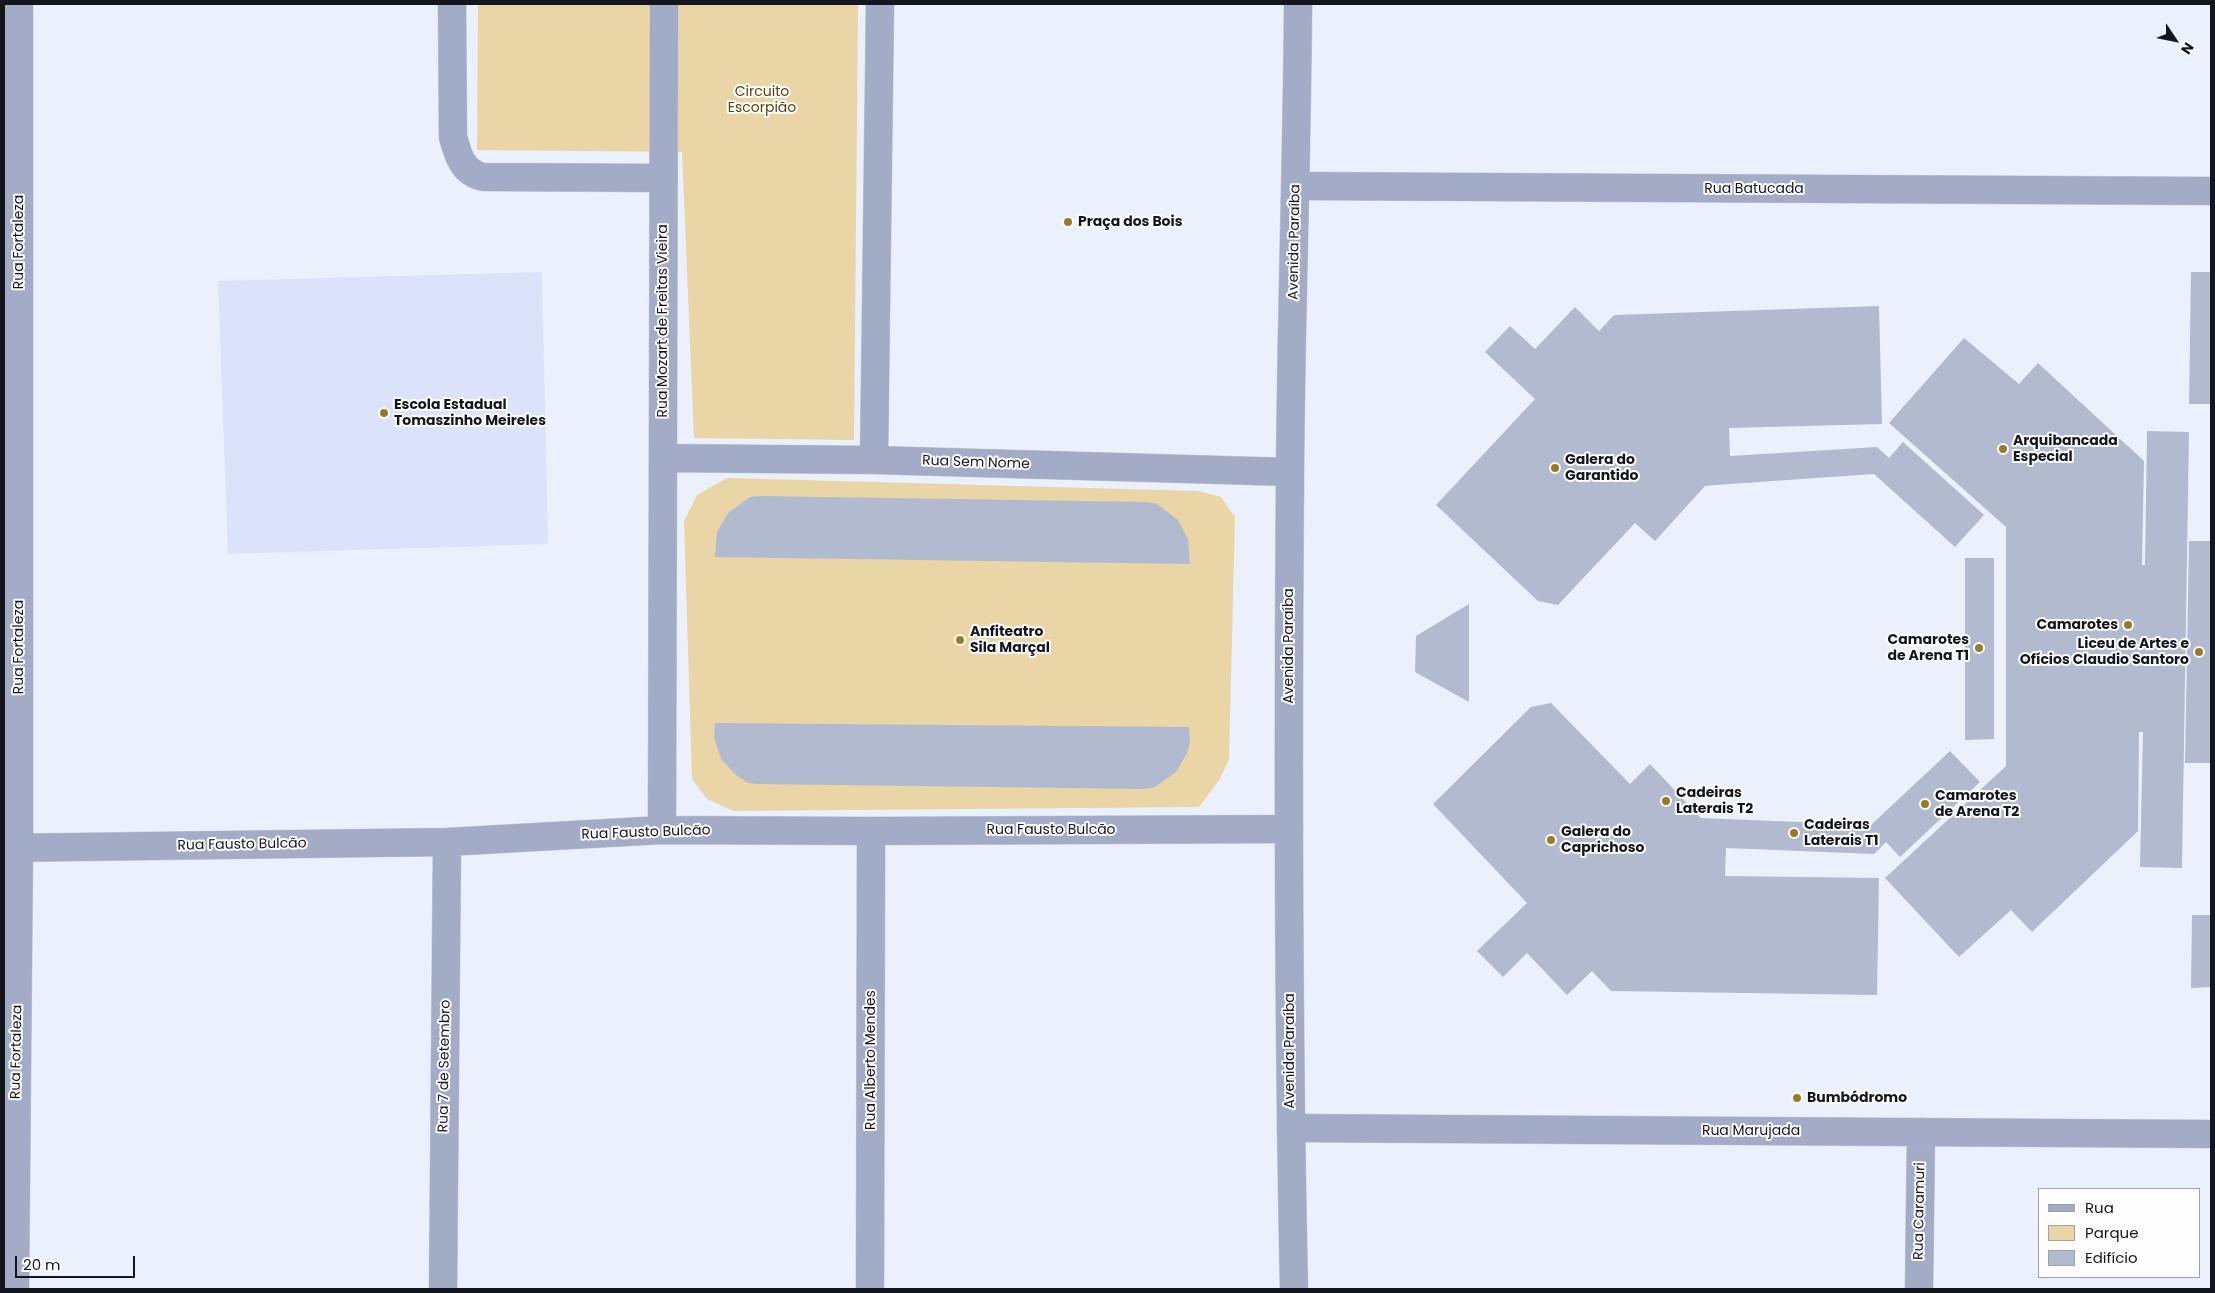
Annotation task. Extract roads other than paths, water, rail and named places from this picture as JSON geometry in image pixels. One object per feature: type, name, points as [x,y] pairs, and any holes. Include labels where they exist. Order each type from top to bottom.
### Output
[{"type":"street","name":"Rua Fortaleza","points":[[14,1289],[11,848],[19,4]]},
{"type":"street","points":[[452,4],[453,137],[458,155],[469,170],[483,177],[663,178],[664,4]]},
{"type":"street","points":[[874,460],[880,4]]},
{"type":"street","name":"Avenida Paraíba","points":[[1294,1289],[1289,828],[1290,472],[1298,4]]},
{"type":"street","name":"Rua Mozart de Freitas Vieira","points":[[662,830],[663,178]]},
{"type":"street","name":"Rua Batucada","points":[[1296,186],[2211,191]]},
{"type":"street","name":"Rua Sem Nome","points":[[663,458],[874,460],[1290,472]]},
{"type":"street","name":"Rua Fausto Bulcão","points":[[11,848],[447,842],[662,830],[871,831],[1289,828]]},
{"type":"street","name":"Rua Alberto Mendes","points":[[870,1289],[871,831]]},
{"type":"street","name":"Rua 7 de Setembro","points":[[443,1289],[447,842]]},
{"type":"street","name":"Rua Marujada","points":[[1291,1128],[2211,1134]]},
{"type":"street","name":"Rua Caramuri","points":[[1919,1289],[1921,1132]]},
{"type":"place","name":"Praça dos Bois","points":[[1068,222]]},
{"type":"place","name":"Escola Estadual Tomaszinho Meireles","points":[[384,413]]},
{"type":"place","name":"Arquibancada Especial","points":[[2003,449]]},
{"type":"place","name":"Galera do Garantido","points":[[1555,468]]},
{"type":"place","name":"Camarotes","points":[[2128,625]]},
{"type":"place","name":"Anfiteatro Sila Marçal","points":[[960,640]]},
{"type":"place","name":"Camarotes de Arena T1","points":[[1979,648]]},
{"type":"place","name":"Liceu de Artes e Ofícios Claudio Santoro","points":[[2199,652]]},
{"type":"place","name":"Cadeiras Laterais T2","points":[[1666,801]]},
{"type":"place","name":"Camarotes de Arena T2","points":[[1925,804]]},
{"type":"place","name":"Cadeiras Laterais T1","points":[[1794,833]]},
{"type":"place","name":"Galera do Caprichoso","points":[[1551,840]]},
{"type":"place","name":"Bumbódromo","points":[[1797,1098]]},
{"type":"park label","name":"Circuito Escorpião","points":[[762,100]]}]
